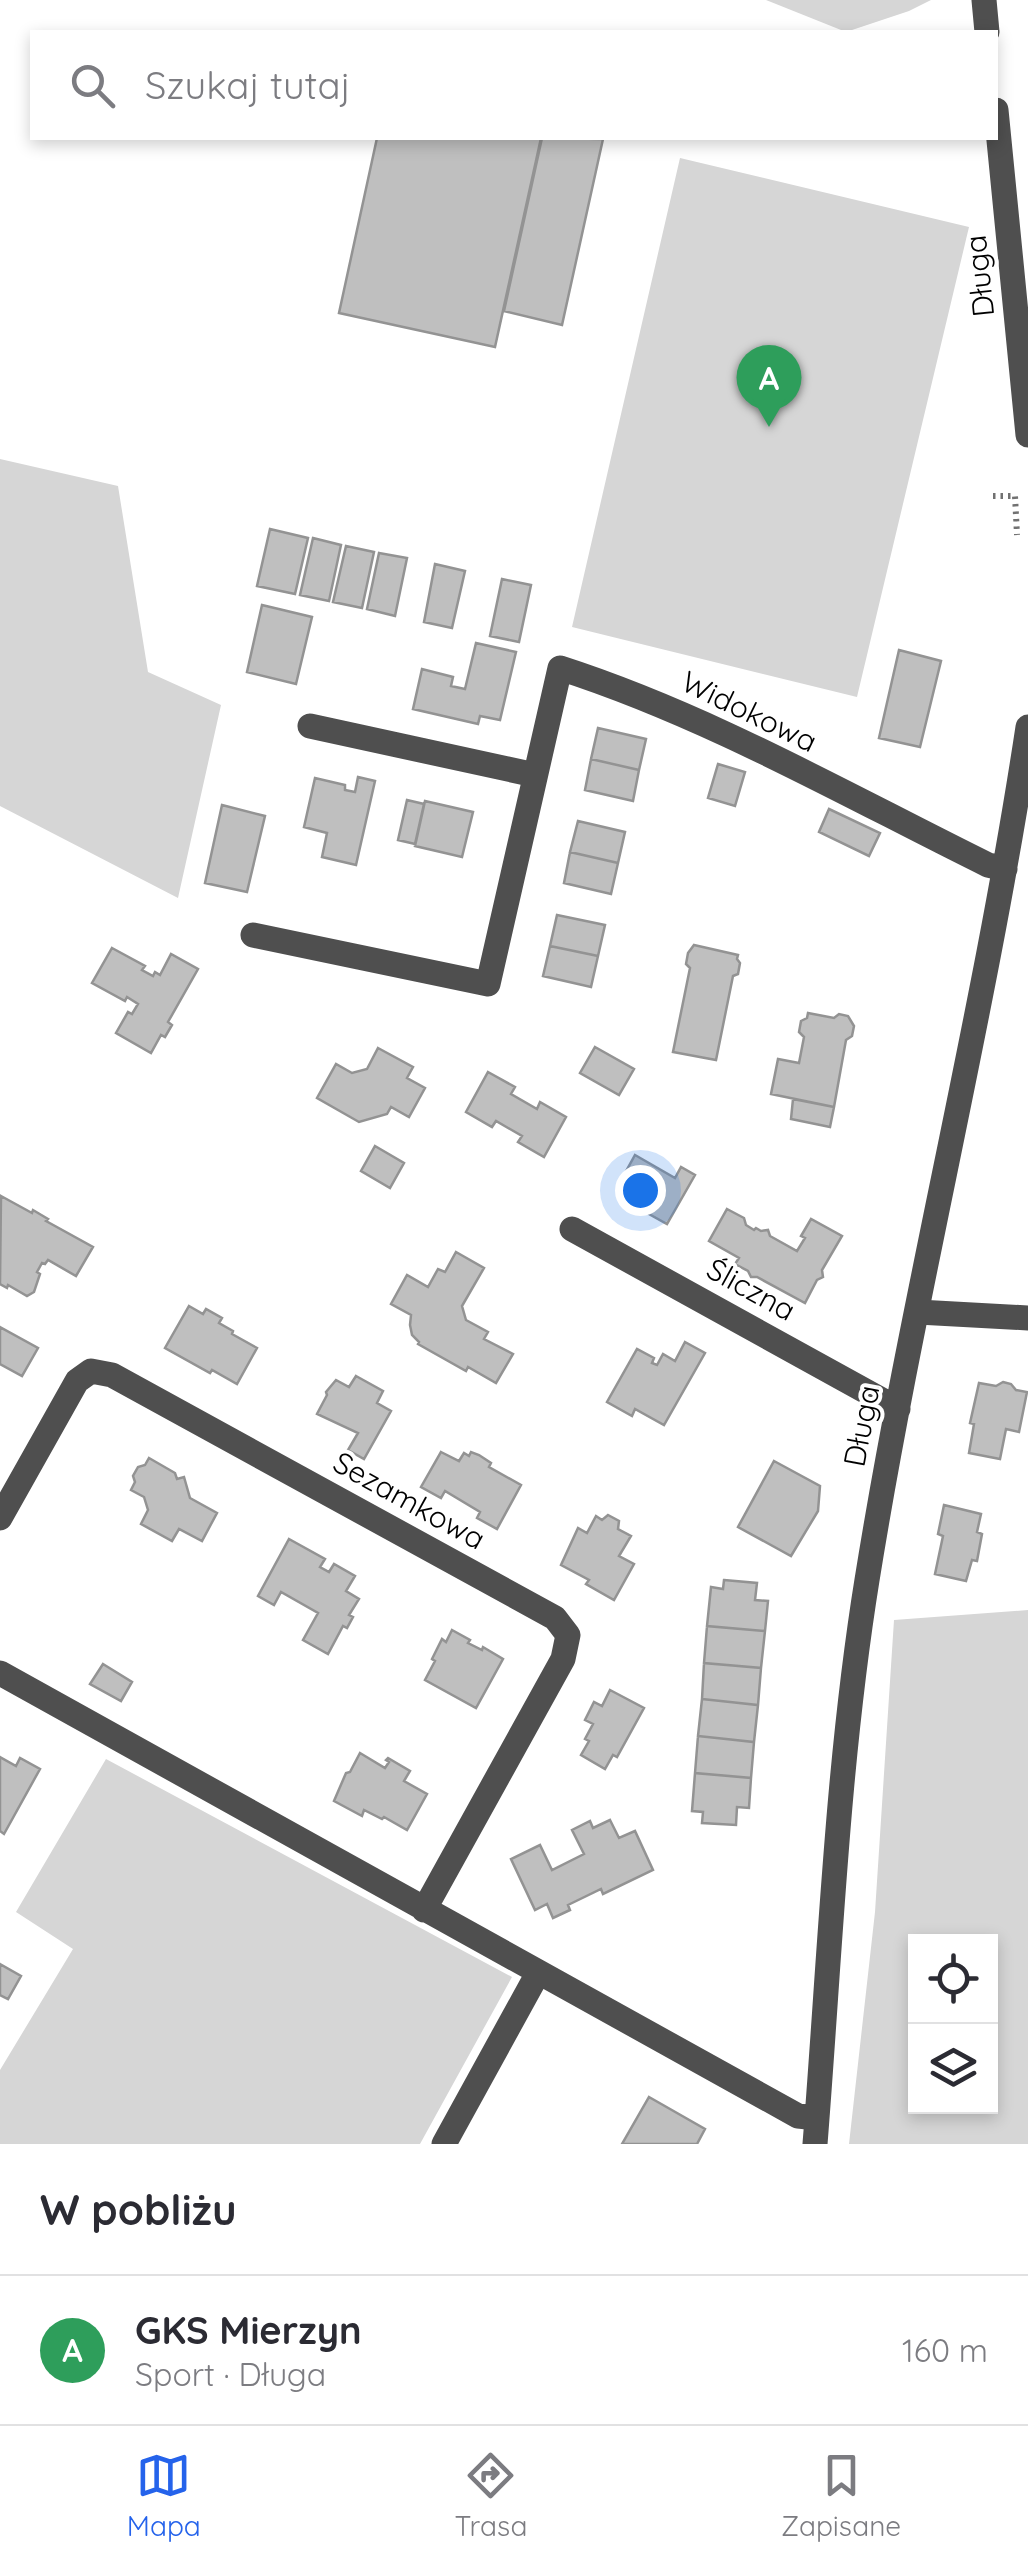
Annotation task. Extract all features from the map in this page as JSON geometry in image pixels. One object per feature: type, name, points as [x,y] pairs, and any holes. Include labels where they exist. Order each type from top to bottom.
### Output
[{"type":"street","points":[[984,0],[988,30]]},
{"type":"street","name":"Długa","points":[[998,130],[1028,435]]},
{"type":"street","name":"Widokowa","points":[[254,935],[488,984],[560,668],[624,689],[690,718],[988,866],[1005,869]]},
{"type":"street","points":[[310,726],[535,776]]},
{"type":"street","name":"Długa","points":[[815,2144],[845,1760],[873,1542],[1005,869],[1028,727]]},
{"type":"street","name":"Śliczna","points":[[572,1229],[898,1409]]},
{"type":"street","points":[[918,1312],[1028,1318]]},
{"type":"street","name":"Sezamkowa","points":[[0,1518],[77,1382],[92,1371],[112,1375],[555,1618],[568,1634],[562,1659],[424,1910]]},
{"type":"street","points":[[0,1673],[798,2116],[817,2118]]},
{"type":"street","points":[[444,2144],[538,1973]]},
{"type":"path","points":[[993,496],[1015,496],[1017,535]]},
{"type":"shaded area","points":[[766,0],[931,0],[852,30],[841,30]]},
{"type":"shaded area","points":[[680,158],[969,227],[857,697],[572,627]]},
{"type":"shaded area","points":[[0,459],[118,486],[148,672],[221,705],[178,898],[0,806]]},
{"type":"shaded area","points":[[1028,1610],[1028,2144],[849,2144],[875,1912],[894,1620]]},
{"type":"shaded area","points":[[106,1759],[512,1977],[420,2144],[0,2144],[0,2070],[73,1949],[16,1912]]},
{"type":"building","points":[[377,140],[541,140],[495,347],[339,313]]},
{"type":"building","points":[[542,140],[603,140],[562,325],[504,311]]},
{"type":"building","points":[[270,529],[308,538],[295,594],[257,586]]},
{"type":"building","points":[[313,538],[341,545],[329,601],[300,595]]},
{"type":"building","points":[[346,546],[374,552],[362,608],[333,602]]},
{"type":"building","points":[[379,553],[407,558],[395,616],[367,609]]},
{"type":"building","points":[[435,564],[465,571],[452,628],[424,622]]},
{"type":"building","points":[[502,579],[531,585],[519,642],[490,636]]},
{"type":"building","points":[[262,605],[312,617],[296,684],[247,672]]},
{"type":"building","points":[[476,643],[516,652],[500,720],[480,716],[478,724],[413,709],[422,669],[453,677],[451,686],[465,689]]},
{"type":"building","points":[[899,650],[941,661],[920,747],[879,738]]},
{"type":"building","points":[[598,728],[646,739],[639,770],[591,759]]},
{"type":"building","points":[[591,759],[639,770],[633,801],[585,790]]},
{"type":"building","points":[[718,764],[745,772],[735,806],[708,798]]},
{"type":"building","points":[[358,777],[375,781],[356,865],[322,857],[327,833],[304,827],[315,778],[345,785],[345,790],[355,792]]},
{"type":"building","points":[[407,800],[424,804],[415,844],[398,840]]},
{"type":"building","points":[[425,801],[473,812],[462,857],[415,846]]},
{"type":"building","points":[[222,805],[265,816],[247,892],[205,883]]},
{"type":"building","points":[[829,809],[880,833],[869,856],[819,832]]},
{"type":"building","points":[[578,821],[625,832],[618,863],[570,852]]},
{"type":"building","points":[[570,852],[618,863],[611,894],[564,883]]},
{"type":"building","points":[[557,915],[605,925],[598,956],[550,946]]},
{"type":"building","points":[[694,945],[738,955],[740,963],[738,974],[733,976],[716,1060],[673,1052],[690,968],[686,964],[688,953]]},
{"type":"building","points":[[550,946],[598,956],[591,987],[543,976]]},
{"type":"building","points":[[112,948],[145,966],[142,970],[153,976],[155,972],[160,975],[171,954],[198,969],[168,1022],[172,1025],[151,1053],[116,1033],[128,1012],[132,1014],[138,1004],[92,983]]},
{"type":"building","points":[[808,1013],[834,1018],[839,1014],[848,1016],[854,1026],[852,1036],[846,1040],[834,1107],[771,1094],[778,1059],[799,1063],[804,1037],[799,1032]]},
{"type":"building","points":[[595,1047],[634,1069],[619,1095],[580,1073]]},
{"type":"building","points":[[378,1048],[413,1067],[407,1078],[425,1088],[409,1117],[391,1107],[387,1114],[359,1122],[317,1098],[336,1064],[352,1073],[367,1069]]},
{"type":"building","points":[[488,1072],[515,1087],[511,1094],[537,1109],[540,1102],[566,1117],[544,1157],[518,1142],[522,1136],[496,1121],[492,1127],[466,1112]]},
{"type":"building","points":[[793,1099],[834,1107],[830,1127],[791,1119]]},
{"type":"building","points":[[375,1146],[404,1163],[390,1188],[361,1171]]},
{"type":"building","points":[[635,1155],[675,1178],[681,1167],[695,1175],[667,1224],[649,1214],[655,1204],[619,1184]]},
{"type":"building","points":[[1,1196],[32,1213],[33,1210],[93,1247],[76,1276],[48,1260],[37,1272],[40,1274],[34,1292],[27,1296],[0,1284]]},
{"type":"building","points":[[727,1209],[744,1218],[754,1230],[768,1230],[770,1236],[797,1251],[811,1219],[842,1236],[822,1270],[823,1277],[817,1280],[805,1303],[751,1277],[735,1264],[739,1258],[709,1241]]},
{"type":"building","points":[[456,1252],[484,1268],[462,1306],[466,1320],[488,1332],[484,1339],[513,1354],[496,1383],[418,1344],[412,1335],[411,1315],[391,1304],[407,1275],[428,1287],[438,1269],[445,1272]]},
{"type":"building","points":[[189,1306],[222,1318],[219,1323],[257,1348],[237,1384],[165,1348]]},
{"type":"building","points":[[0,1327],[38,1348],[22,1376],[0,1364]]},
{"type":"building","points":[[685,1342],[705,1353],[664,1425],[635,1409],[632,1416],[607,1402],[637,1349],[654,1358],[652,1363],[657,1365],[663,1354],[675,1361]]},
{"type":"building","points":[[356,1376],[383,1391],[377,1403],[391,1411],[364,1459],[348,1450],[358,1433],[317,1414],[336,1380],[349,1387]]},
{"type":"building","points":[[1003,1382],[1027,1392],[1019,1432],[1006,1429],[1000,1459],[969,1453],[974,1424],[970,1423],[979,1383],[996,1386]]},
{"type":"building","points":[[441,1452],[459,1461],[464,1453],[479,1455],[491,1463],[489,1467],[521,1485],[497,1529],[477,1518],[480,1512],[445,1491],[441,1498],[421,1487]]},
{"type":"building","points":[[149,1458],[175,1473],[177,1479],[184,1477],[190,1498],[217,1513],[202,1541],[179,1529],[172,1541],[141,1524],[148,1510],[144,1497],[131,1490],[138,1467]]},
{"type":"building","points":[[774,1461],[820,1486],[818,1511],[791,1556],[738,1527]]},
{"type":"building","points":[[944,1505],[981,1514],[977,1561],[972,1560],[966,1581],[935,1574],[943,1536],[938,1534]]},
{"type":"building","points":[[608,1515],[619,1521],[618,1529],[631,1536],[619,1556],[634,1564],[614,1600],[561,1565],[578,1528],[587,1533],[596,1516],[602,1520]]},
{"type":"building","points":[[289,1539],[325,1559],[320,1567],[329,1572],[334,1564],[355,1576],[346,1591],[359,1599],[349,1615],[353,1617],[347,1628],[343,1626],[328,1654],[303,1640],[318,1613],[281,1592],[274,1605],[258,1596]]},
{"type":"building","points":[[724,1580],[757,1583],[755,1600],[768,1601],[765,1631],[707,1626],[711,1587],[723,1589]]},
{"type":"building","points":[[707,1626],[765,1631],[761,1668],[704,1663]]},
{"type":"building","points":[[452,1630],[470,1640],[468,1643],[503,1659],[476,1708],[425,1680],[442,1639],[446,1642]]},
{"type":"building","points":[[704,1663],[761,1668],[758,1705],[702,1699]]},
{"type":"building","points":[[103,1664],[132,1682],[121,1701],[90,1684]]},
{"type":"building","points":[[610,1690],[644,1708],[617,1757],[613,1755],[605,1769],[581,1755],[593,1724],[585,1720],[594,1702],[602,1706]]},
{"type":"building","points":[[702,1699],[758,1705],[754,1742],[698,1736]]},
{"type":"building","points":[[698,1736],[754,1742],[751,1778],[695,1773]]},
{"type":"building","points":[[360,1753],[385,1768],[388,1758],[410,1771],[404,1781],[427,1794],[407,1830],[364,1810],[362,1816],[334,1801]]},
{"type":"building","points":[[0,1757],[16,1766],[20,1758],[40,1769],[4,1834],[0,1831]]},
{"type":"building","points":[[695,1773],[751,1778],[749,1808],[737,1807],[736,1825],[702,1823],[703,1812],[692,1811]]},
{"type":"building","points":[[610,1820],[619,1838],[635,1831],[653,1870],[603,1894],[601,1889],[568,1905],[570,1910],[553,1918],[547,1904],[535,1910],[511,1859],[540,1845],[552,1870],[584,1854],[572,1830],[590,1821],[593,1828]]},
{"type":"building","points":[[0,1964],[21,1976],[8,1999],[0,1995]]},
{"type":"building","points":[[649,2097],[705,2129],[697,2144],[622,2144]]},
{"type":"place","name":"GKS Mierzyn","points":[[769,427]]}]
